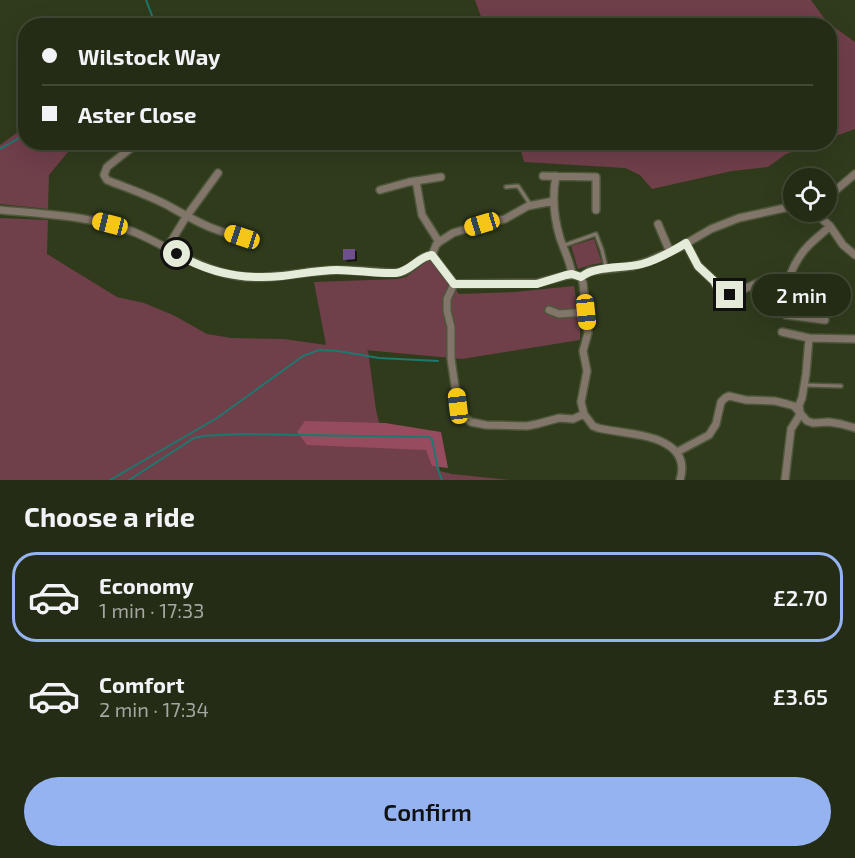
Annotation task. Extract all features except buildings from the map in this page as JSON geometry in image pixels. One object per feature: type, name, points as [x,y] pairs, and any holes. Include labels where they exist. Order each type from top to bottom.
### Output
[{"type":"street","points":[[129,150],[107,167],[104,176],[107,180],[165,204],[199,224],[242,237],[253,236]]},
{"type":"street","points":[[167,248],[218,173]]},
{"type":"street","points":[[837,189],[855,174]]},
{"type":"street","points":[[543,176],[596,177],[596,210]]},
{"type":"street","points":[[556,176],[554,201],[556,221],[572,274]]},
{"type":"street","points":[[380,190],[441,177]]},
{"type":"street","points":[[416,181],[422,215],[439,242]]},
{"type":"street","points":[[432,255],[436,245],[453,233],[505,219],[522,209],[554,201]]},
{"type":"street","points":[[581,277],[590,271],[641,264],[739,218],[783,208]]},
{"type":"street","points":[[0,210],[97,221],[132,231],[186,260],[240,277],[270,277],[339,270],[396,273],[432,255]]},
{"type":"street","points":[[825,222],[843,245],[855,255]]},
{"type":"street","points":[[658,224],[670,252]]},
{"type":"street","points":[[825,320],[786,315],[782,311],[784,293],[793,269],[807,247],[830,226]]},
{"type":"street","points":[[686,243],[698,266],[714,281],[721,295],[730,295],[769,278]]},
{"type":"street","points":[[432,255],[454,284]]},
{"type":"street","points":[[454,284],[537,284],[572,274],[581,277]]},
{"type":"street","points":[[581,277],[588,333],[583,351],[586,371],[581,402],[584,414],[597,428],[647,437],[675,450],[682,464],[680,480]]},
{"type":"street","points":[[454,284],[447,299],[447,311],[451,327],[451,359],[458,406],[462,414],[471,422],[486,425],[527,426],[559,418],[573,419],[584,414]]},
{"type":"street","points":[[549,310],[559,314],[586,312]]},
{"type":"street","points":[[782,332],[809,338],[855,339]]},
{"type":"street","points":[[785,480],[791,429],[800,412],[799,405],[804,385],[809,338]]},
{"type":"street","points":[[677,452],[709,435],[716,424],[722,402],[729,396],[761,399],[794,406],[807,421],[835,423],[855,428]]},
{"type":"lane","points":[[506,187],[518,186],[531,206]]},
{"type":"lane","points":[[563,245],[596,234],[606,269]]},
{"type":"lane","points":[[804,385],[841,386]]},
{"type":"shaded area","points":[[475,0],[811,0],[824,18],[481,18]]},
{"type":"shaded area","points":[[837,29],[855,42],[855,129],[837,135]]},
{"type":"shaded area","points":[[18,132],[18,150],[67,150],[68,152],[49,175],[48,209],[0,204],[0,145]]},
{"type":"shaded area","points":[[521,150],[798,150],[786,154],[768,167],[732,171],[652,189],[640,175],[625,168],[524,162]]},
{"type":"shaded area","points":[[0,218],[48,220],[47,254],[117,297],[144,303],[173,315],[207,334],[231,338],[284,339],[326,345],[314,282],[397,279],[406,277],[430,259],[459,294],[515,292],[574,286],[580,340],[462,359],[365,350],[368,351],[376,410],[382,435],[433,436],[440,471],[511,480],[0,480]]},
{"type":"shaded area","points":[[594,239],[602,263],[578,269],[571,246]]},
{"type":"shaded area","points":[[305,421],[385,423],[441,432],[448,468],[432,466],[426,450],[307,445],[297,432]]},
{"type":"waterway","points":[[146,0],[153,18]]},
{"type":"waterway","points":[[0,149],[18,139]]},
{"type":"waterway","points":[[110,480],[217,418],[303,356],[319,350],[379,358],[438,361]]},
{"type":"waterway","points":[[129,480],[194,438],[240,434],[429,437],[432,439],[442,480]]},
{"type":"route","points":[[177,254],[207,268],[240,277],[270,277],[339,270],[396,273],[432,255],[454,284],[537,284],[566,275],[581,277],[590,271],[641,264],[686,243],[698,266],[714,281],[721,295],[730,295]]}]
